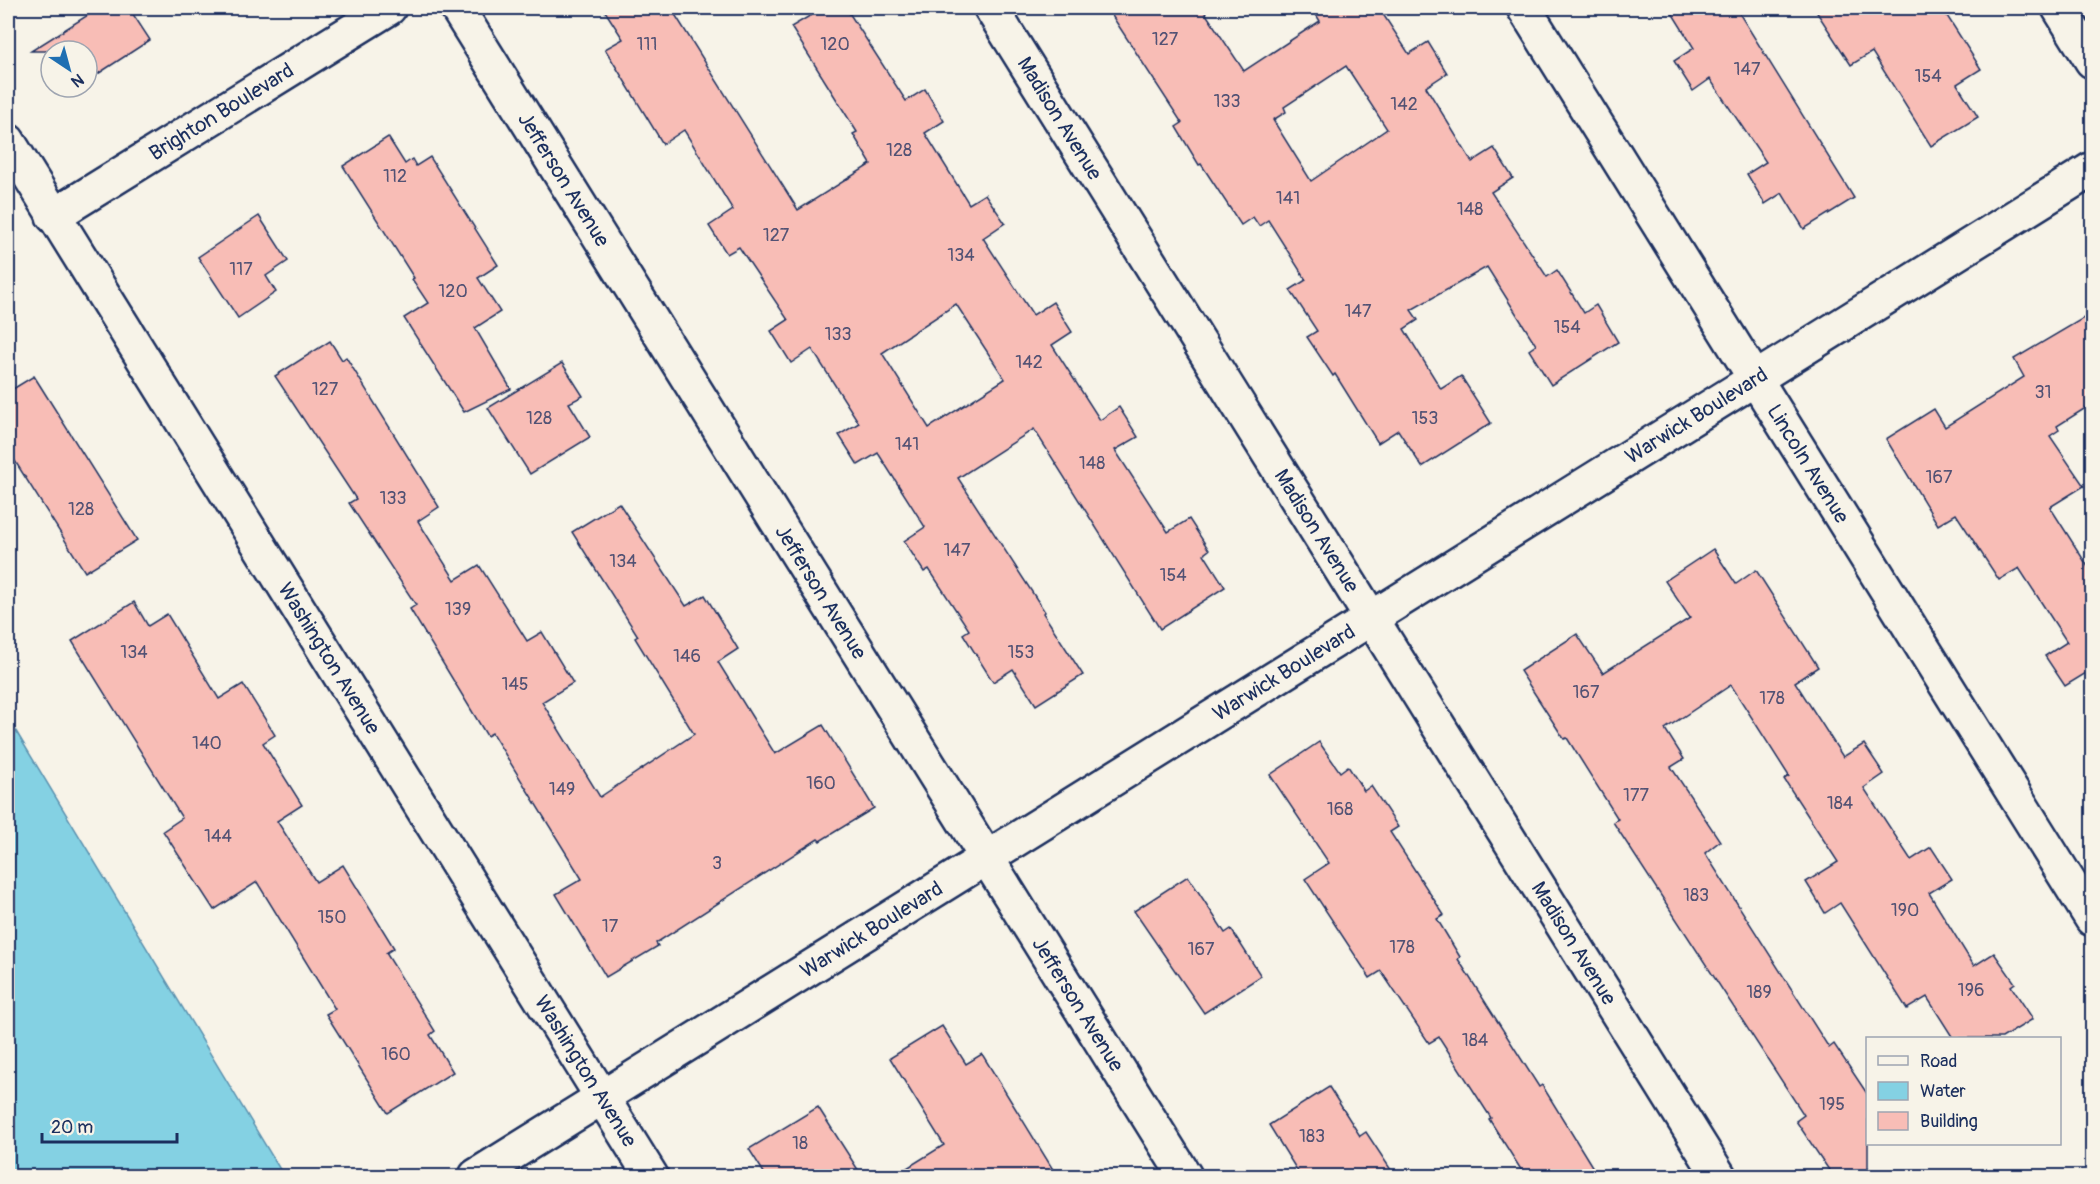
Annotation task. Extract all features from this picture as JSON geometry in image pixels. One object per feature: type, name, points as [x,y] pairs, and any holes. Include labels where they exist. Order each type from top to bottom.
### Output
[{"type":"street","name":"Brighton Boulevard","points":[[53,216],[389,8]]},
{"type":"street","name":"Jefferson Avenue","points":[[457,8],[1185,1176]]},
{"type":"street","name":"Madison Avenue","points":[[991,8],[1719,1176]]},
{"type":"street","name":"Lincoln Avenue","points":[[1524,8],[2092,920]]},
{"type":"street","points":[[2059,8],[2092,61]]},
{"type":"street","name":"Washington Avenue","points":[[8,141],[651,1176]]},
{"type":"street","name":"Warwick Boulevard","points":[[476,1176],[2092,169]]},
{"type":"water","points":[[8,718],[284,1176],[8,1176]]},
{"type":"building","points":[[99,8],[129,8],[150,40],[99,73],[99,39],[50,39]]},
{"type":"building","points":[[603,8],[671,8],[798,210],[871,164],[853,134],[857,132],[791,27],[823,8],[846,8],[906,101],[925,89],[944,121],[925,133],[969,204],[985,194],[1005,223],[983,238],[1033,315],[1053,302],[1072,332],[1052,345],[1100,420],[1119,407],[1138,437],[1115,450],[1168,532],[1189,519],[1209,550],[1204,554],[1225,587],[1160,629],[1034,429],[958,478],[1083,675],[1036,705],[1013,669],[993,682],[963,634],[969,630],[929,569],[924,572],[904,541],[925,527],[878,453],[858,465],[839,435],[859,423],[812,349],[791,363],[771,331],[788,320],[739,247],[727,254],[709,226],[733,210],[684,130],[663,144],[605,49],[623,39]],"holes":[[[956,304],[1005,379],[929,428],[882,353]]]},
{"type":"building","points":[[1107,8],[1202,8],[1244,71],[1320,21],[1312,8],[1379,8],[1409,54],[1428,42],[1447,73],[1426,87],[1472,162],[1494,148],[1513,178],[1491,192],[1547,277],[1557,270],[1584,313],[1596,305],[1618,342],[1551,385],[1529,350],[1536,345],[1487,267],[1411,310],[1418,320],[1404,329],[1441,389],[1461,376],[1491,423],[1422,467],[1398,430],[1378,443],[1335,374],[1333,376],[1307,337],[1317,331],[1290,290],[1306,280],[1268,220],[1259,226],[1253,217],[1241,225],[1201,164],[1199,165],[1176,127],[1182,123]],"holes":[[[1346,66],[1387,129],[1311,181],[1273,120],[1286,112],[1284,107]]]},
{"type":"building","points":[[1669,8],[1736,8],[1854,198],[1804,229],[1782,193],[1765,204],[1747,174],[1766,162],[1710,79],[1693,91],[1674,61],[1694,48]]},
{"type":"building","points":[[1814,8],[1942,8],[1981,69],[1957,84],[1978,117],[1931,146],[1872,52],[1851,65]]},
{"type":"building","points":[[388,137],[405,164],[412,159],[416,166],[430,157],[498,265],[478,278],[500,312],[475,328],[511,389],[464,412],[404,318],[428,303],[343,166]]},
{"type":"building","points":[[259,216],[288,261],[266,276],[276,292],[238,318],[198,257]]},
{"type":"building","points":[[2092,313],[2092,404],[2057,426],[2059,430],[2050,436],[2084,486],[2050,507],[2092,573],[2092,682],[2086,673],[2065,686],[2045,656],[2067,642],[2019,568],[1999,580],[1956,514],[1938,525],[1886,439],[1934,409],[1945,427],[2024,377],[2014,359]]},
{"type":"building","points":[[330,341],[342,360],[346,357],[439,507],[418,521],[455,580],[479,565],[527,641],[542,632],[573,683],[542,702],[600,797],[694,734],[635,638],[638,636],[572,532],[619,503],[686,606],[705,595],[738,649],[718,662],[775,754],[823,725],[874,808],[820,841],[818,839],[656,943],[658,946],[606,977],[556,894],[582,879],[492,733],[487,736],[410,609],[416,605],[349,503],[356,499],[275,376]]},
{"type":"building","points":[[562,363],[583,396],[569,403],[590,437],[530,474],[488,408]]},
{"type":"building","points":[[34,376],[137,540],[85,572],[8,450],[8,392]]},
{"type":"building","points":[[1713,549],[1736,584],[1756,570],[1818,667],[1795,682],[1843,757],[1864,744],[1884,774],[1864,788],[1911,860],[1931,847],[1952,879],[1929,893],[1974,966],[1994,953],[2015,983],[2011,986],[2033,1019],[2004,1037],[1952,1037],[1927,997],[1907,1009],[1840,903],[1825,913],[1806,882],[1838,862],[1784,779],[1789,776],[1731,685],[1665,729],[1684,759],[1671,767],[1720,841],[1705,853],[1829,1048],[1834,1044],[1866,1092],[1868,1176],[1833,1176],[1796,1121],[1804,1115],[1613,822],[1618,819],[1567,738],[1564,739],[1520,671],[1577,634],[1603,673],[1690,618],[1665,581]]},
{"type":"building","points":[[134,602],[148,626],[167,614],[219,699],[243,684],[275,735],[263,743],[302,805],[277,821],[316,882],[343,865],[394,948],[386,953],[435,1031],[430,1035],[453,1072],[388,1113],[326,1014],[335,1009],[257,882],[214,910],[163,831],[182,818],[72,641]]},
{"type":"building","points":[[1319,742],[1340,772],[1348,766],[1364,791],[1371,786],[1398,827],[1390,832],[1444,915],[1437,919],[1460,957],[1458,959],[1539,1087],[1542,1085],[1598,1176],[1525,1176],[1439,1037],[1429,1043],[1381,971],[1370,978],[1305,879],[1329,863],[1270,775]]},
{"type":"building","points":[[1188,876],[1225,933],[1231,929],[1261,976],[1204,1013],[1134,911]]},
{"type":"building","points":[[942,1026],[966,1064],[982,1054],[1057,1176],[894,1176],[944,1145],[890,1058]]},
{"type":"building","points":[[1329,1087],[1360,1136],[1366,1132],[1395,1176],[1298,1176],[1300,1175],[1269,1125]]},
{"type":"building","points":[[818,1107],[862,1176],[766,1176],[749,1149]]}]
